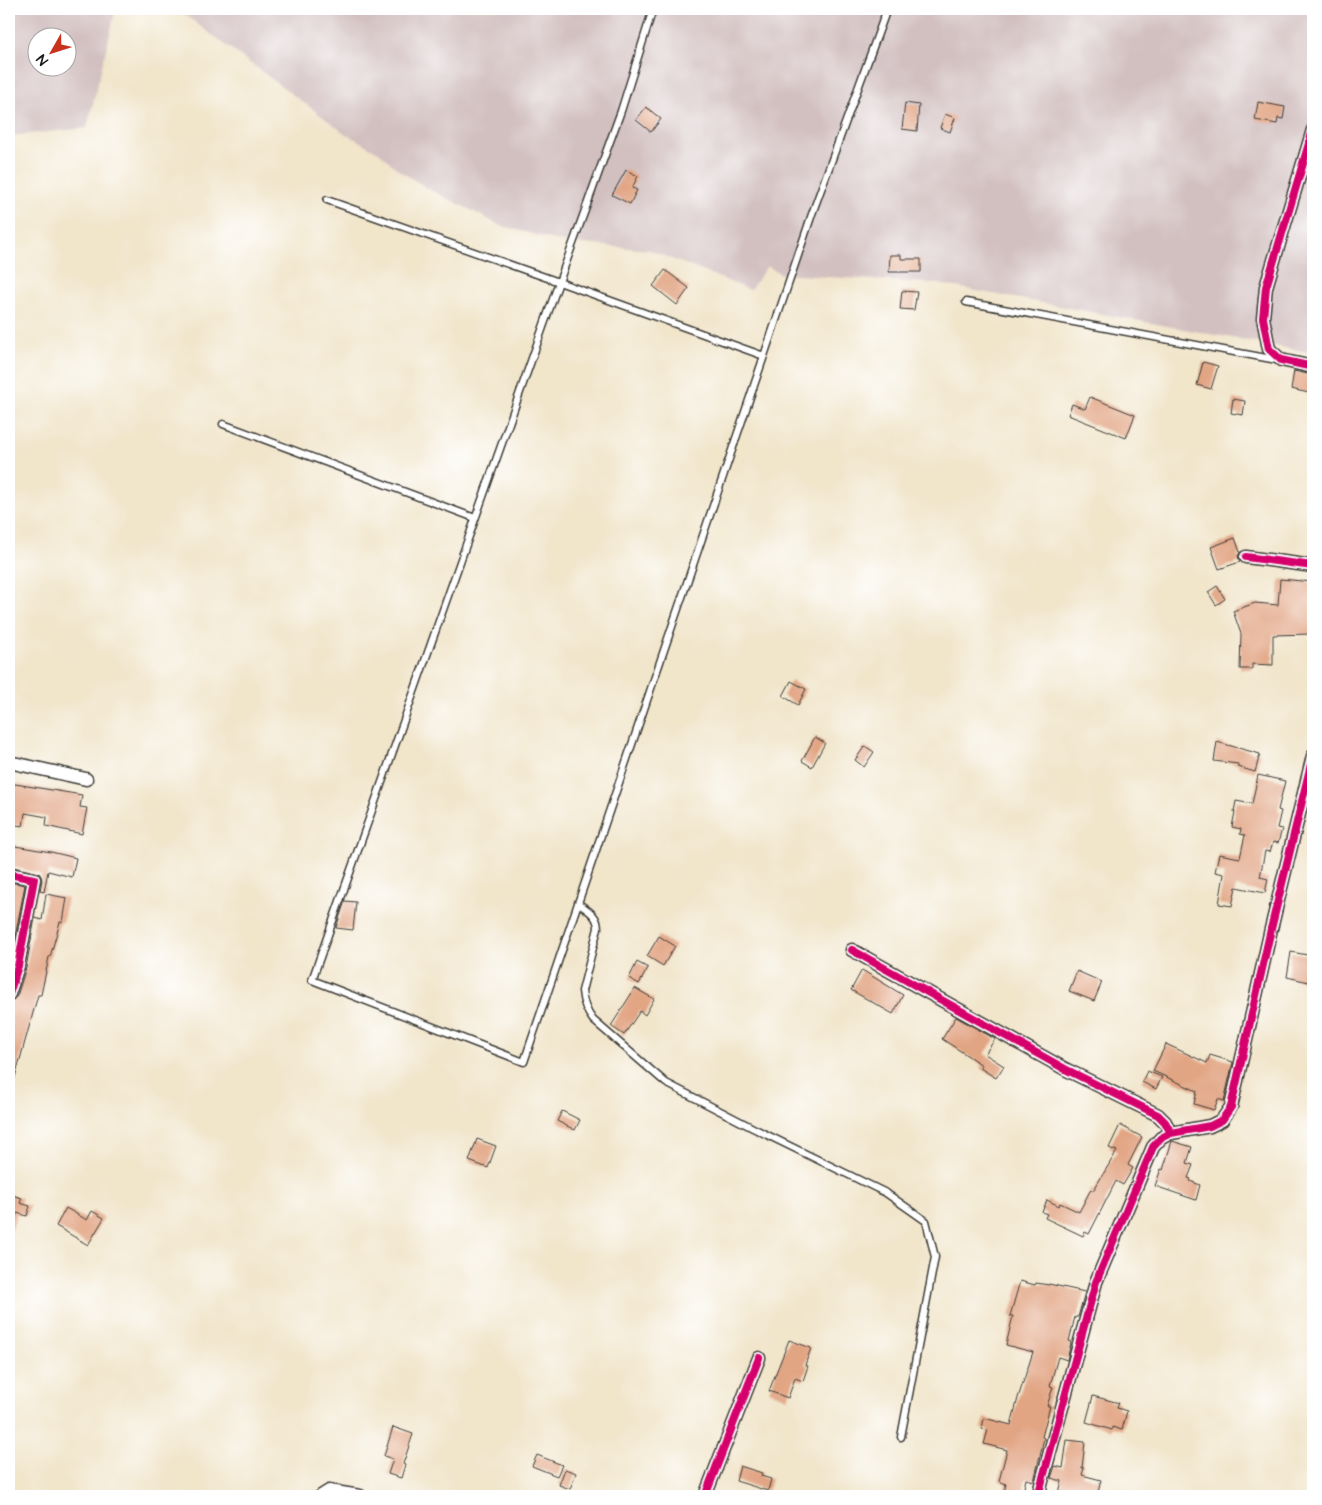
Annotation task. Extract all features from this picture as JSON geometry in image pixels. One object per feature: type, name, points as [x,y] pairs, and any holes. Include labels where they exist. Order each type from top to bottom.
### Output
[{"type":"street","points":[[1313,130],[1266,287],[1263,318],[1269,349],[1281,360],[1313,367]]},
{"type":"street","points":[[1246,557],[1313,566]]},
{"type":"street","points":[[1038,1496],[1096,1282],[1153,1147],[1161,1138],[1171,1132],[1210,1126],[1222,1120],[1231,1107],[1271,929],[1313,756]]},
{"type":"street","points":[[9,762],[86,778]]},
{"type":"street","points":[[9,874],[34,879],[18,966],[9,994]]},
{"type":"street","points":[[852,950],[1065,1069],[1158,1115],[1171,1132]]},
{"type":"street","points":[[705,1496],[759,1358]]},
{"type":"street","points":[[321,1496],[329,1491],[360,1496]]},
{"type":"lane","points":[[652,9],[621,111],[558,282],[312,980],[524,1062],[812,214],[887,9]]},
{"type":"lane","points":[[327,200],[764,356]]},
{"type":"lane","points":[[966,302],[1281,360]]},
{"type":"lane","points":[[223,424],[475,518]]},
{"type":"lane","points":[[578,903],[594,916],[598,922],[582,991],[587,1012],[593,1020],[666,1083],[886,1193],[926,1221],[935,1257],[901,1438]]},
{"type":"shaded area","points":[[9,9],[116,9],[87,128],[9,136]]},
{"type":"shaded area","points":[[177,9],[1313,9],[1313,353],[939,284],[781,274],[767,266],[750,290],[649,250],[562,242],[499,225],[430,190],[397,169],[380,153],[346,134]]},
{"type":"building","points":[[1258,102],[1285,107],[1283,119],[1278,118],[1277,124],[1255,120]]},
{"type":"building","points":[[905,103],[919,105],[917,131],[902,129]]},
{"type":"building","points":[[646,107],[661,119],[651,132],[636,120]]},
{"type":"building","points":[[945,114],[955,118],[950,132],[940,128]]},
{"type":"building","points":[[626,170],[638,176],[632,188],[637,190],[630,204],[612,195]]},
{"type":"building","points":[[890,255],[901,255],[901,259],[921,259],[921,272],[889,272]]},
{"type":"building","points":[[665,270],[689,288],[677,305],[653,286]]},
{"type":"building","points":[[902,291],[917,292],[914,310],[900,309]]},
{"type":"building","points":[[1203,362],[1218,366],[1211,389],[1197,385]]},
{"type":"building","points":[[1294,371],[1312,375],[1309,393],[1291,389]]},
{"type":"building","points":[[1090,397],[1135,415],[1126,438],[1068,415],[1072,404],[1085,409]]},
{"type":"building","points":[[1233,399],[1245,401],[1243,415],[1231,413]]},
{"type":"building","points":[[1235,538],[1240,552],[1238,556],[1240,562],[1219,569],[1211,547]]},
{"type":"building","points":[[1280,579],[1313,582],[1311,634],[1273,635],[1273,665],[1252,664],[1252,669],[1240,669],[1241,634],[1233,611],[1255,603],[1278,605]]},
{"type":"building","points":[[1217,586],[1225,599],[1216,605],[1208,592]]},
{"type":"building","points":[[791,681],[806,689],[798,705],[783,696]]},
{"type":"building","points":[[815,737],[825,743],[812,767],[802,761]]},
{"type":"building","points":[[1217,742],[1260,754],[1255,772],[1238,767],[1238,764],[1214,761]]},
{"type":"building","points":[[865,746],[874,752],[864,767],[855,760]]},
{"type":"building","points":[[1258,775],[1285,781],[1278,810],[1281,811],[1277,828],[1282,829],[1278,843],[1273,842],[1270,852],[1265,851],[1260,877],[1268,879],[1265,893],[1236,887],[1232,906],[1219,904],[1224,874],[1215,872],[1219,854],[1240,858],[1245,835],[1240,834],[1241,829],[1232,827],[1236,801],[1252,804]]},
{"type":"building","points":[[9,783],[82,795],[80,807],[87,808],[82,834],[46,826],[47,817],[25,813],[23,826],[9,824]]},
{"type":"building","points":[[15,846],[76,858],[72,877],[48,871],[44,892],[40,891],[42,880],[39,873],[9,866],[9,860],[12,861]]},
{"type":"building","points":[[9,882],[25,885],[9,968]]},
{"type":"building","points":[[46,894],[67,898],[63,922],[60,922],[49,957],[41,995],[38,995],[12,1088],[9,1087],[9,1009],[11,1002],[17,996],[26,968],[35,918],[42,920]]},
{"type":"building","points":[[345,901],[356,902],[353,930],[336,928]]},
{"type":"building","points":[[659,936],[675,946],[663,966],[647,956]]},
{"type":"building","points":[[1291,952],[1313,956],[1313,983],[1287,977]]},
{"type":"building","points":[[637,962],[648,968],[639,984],[629,978]]},
{"type":"building","points":[[862,970],[903,995],[893,1014],[851,990]]},
{"type":"building","points":[[1077,971],[1102,982],[1094,1001],[1069,991]]},
{"type":"building","points":[[635,988],[654,999],[645,1015],[640,1011],[624,1035],[611,1026]]},
{"type":"building","points":[[956,1017],[995,1039],[985,1054],[1004,1066],[996,1078],[980,1068],[982,1065],[942,1039]]},
{"type":"building","points":[[1166,1044],[1207,1063],[1210,1055],[1233,1062],[1224,1101],[1218,1099],[1214,1110],[1194,1104],[1197,1091],[1153,1071]]},
{"type":"building","points":[[1147,1071],[1162,1077],[1156,1089],[1142,1082]]},
{"type":"building","points":[[562,1111],[580,1120],[575,1130],[557,1121]]},
{"type":"building","points":[[1120,1125],[1142,1137],[1128,1165],[1133,1168],[1123,1185],[1116,1181],[1089,1234],[1085,1232],[1083,1236],[1045,1218],[1047,1214],[1042,1212],[1047,1200],[1059,1206],[1060,1203],[1079,1212],[1091,1189],[1093,1191],[1117,1151],[1109,1148]]},
{"type":"building","points":[[477,1139],[496,1146],[488,1168],[469,1161]]},
{"type":"building","points":[[1172,1141],[1192,1147],[1187,1163],[1193,1165],[1188,1178],[1191,1179],[1190,1181],[1200,1185],[1196,1200],[1155,1186],[1161,1169],[1163,1170]]},
{"type":"building","points":[[9,1194],[22,1198],[20,1203],[30,1206],[27,1216],[17,1213],[11,1232],[9,1231]]},
{"type":"building","points":[[66,1208],[87,1220],[92,1211],[104,1218],[88,1245],[56,1226]]},
{"type":"building","points":[[1020,1281],[1035,1285],[1036,1283],[1049,1284],[1085,1292],[1078,1317],[1075,1317],[1069,1341],[1071,1342],[1067,1360],[1058,1357],[1050,1386],[1053,1387],[1047,1406],[1050,1406],[1034,1481],[1026,1479],[1022,1496],[1003,1496],[1006,1484],[999,1481],[1007,1450],[984,1444],[988,1430],[982,1429],[984,1418],[1011,1425],[1033,1352],[1006,1345],[1013,1316],[1010,1316]]},
{"type":"building","points":[[789,1340],[811,1348],[805,1365],[808,1366],[803,1381],[795,1378],[788,1398],[769,1391]]},
{"type":"building","points":[[1093,1396],[1119,1403],[1117,1408],[1127,1411],[1122,1430],[1112,1427],[1112,1430],[1086,1422]]},
{"type":"building","points":[[393,1427],[413,1434],[403,1464],[405,1465],[401,1478],[388,1474],[393,1459],[384,1456]]},
{"type":"building","points":[[1067,1440],[1085,1442],[1082,1475],[1101,1480],[1097,1496],[1058,1496],[1062,1481],[1051,1478],[1055,1466],[1063,1468]]},
{"type":"building","points":[[537,1455],[562,1465],[557,1476],[532,1466]]},
{"type":"building","points":[[740,1466],[762,1473],[761,1476],[771,1479],[768,1491],[736,1481]]},
{"type":"building","points":[[565,1469],[576,1473],[570,1489],[559,1485]]},
{"type":"cycle path","points":[[1313,130],[1266,287],[1263,318],[1269,349],[1281,360],[1313,367]]},
{"type":"cycle path","points":[[1246,557],[1313,566]]},
{"type":"cycle path","points":[[1038,1496],[1096,1282],[1153,1147],[1161,1138],[1171,1133],[1210,1126],[1222,1120],[1231,1107],[1271,929],[1313,756]]},
{"type":"cycle path","points":[[9,874],[34,879],[18,966],[9,994]]},
{"type":"cycle path","points":[[852,950],[1065,1069],[1158,1115],[1165,1122],[1171,1133]]},
{"type":"cycle path","points":[[705,1496],[759,1358]]}]
